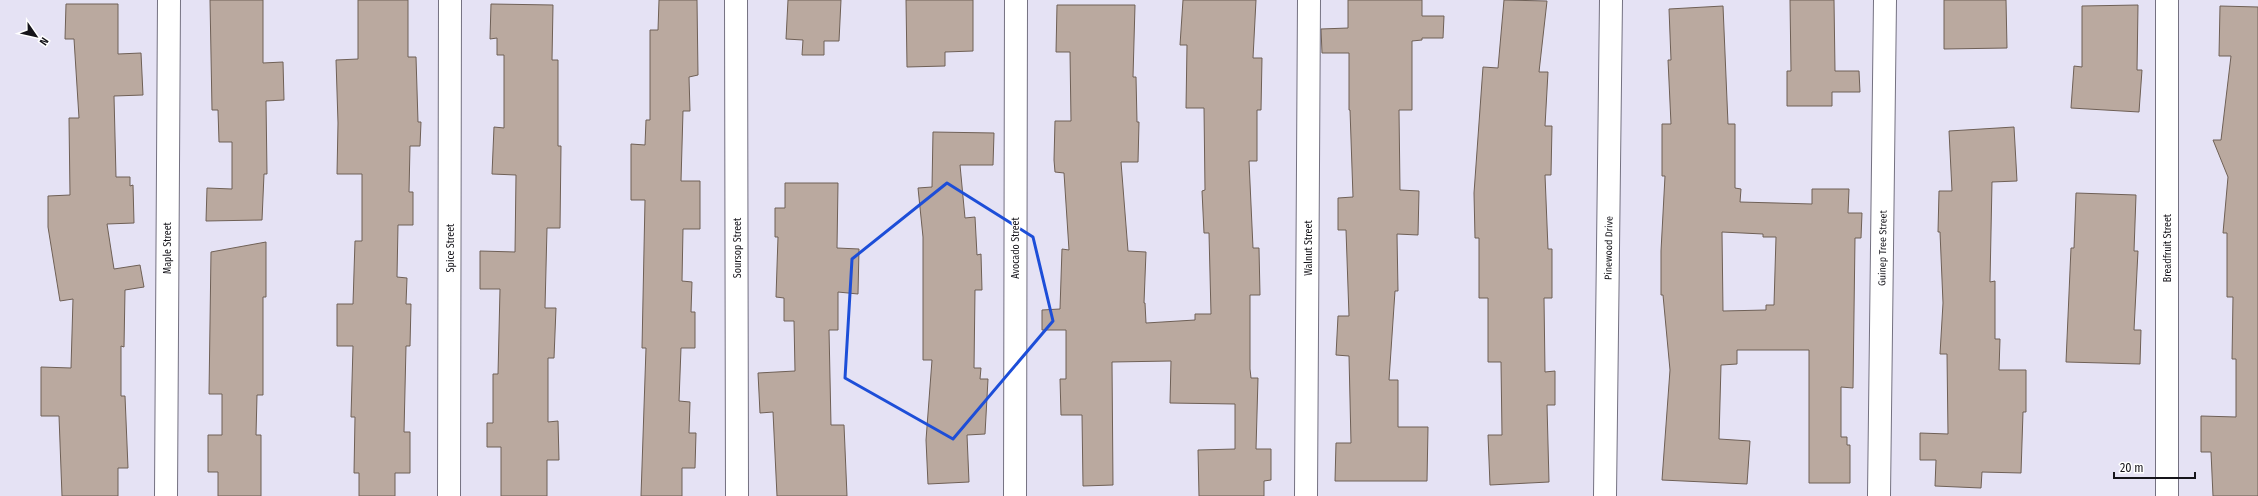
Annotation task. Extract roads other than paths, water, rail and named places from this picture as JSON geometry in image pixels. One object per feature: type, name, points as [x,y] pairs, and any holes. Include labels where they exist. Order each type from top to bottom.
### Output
[{"type":"street","name":"Maple Street","points":[[166,496],[169,0]]},
{"type":"street","name":"Spice Street","points":[[450,0],[450,496]]},
{"type":"street","name":"Soursop Street","points":[[736,0],[737,496]]},
{"type":"street","name":"Avocado Street","points":[[1015,496],[1016,0]]},
{"type":"street","name":"Walnut Street","points":[[1306,496],[1309,0]]},
{"type":"street","name":"Pinewood Drive","points":[[1605,496],[1611,0]]},
{"type":"street","name":"Guinep Tree Street","points":[[1879,496],[1885,0]]},
{"type":"street","name":"Breadfruit Street","points":[[2166,0],[2167,496]]}]
